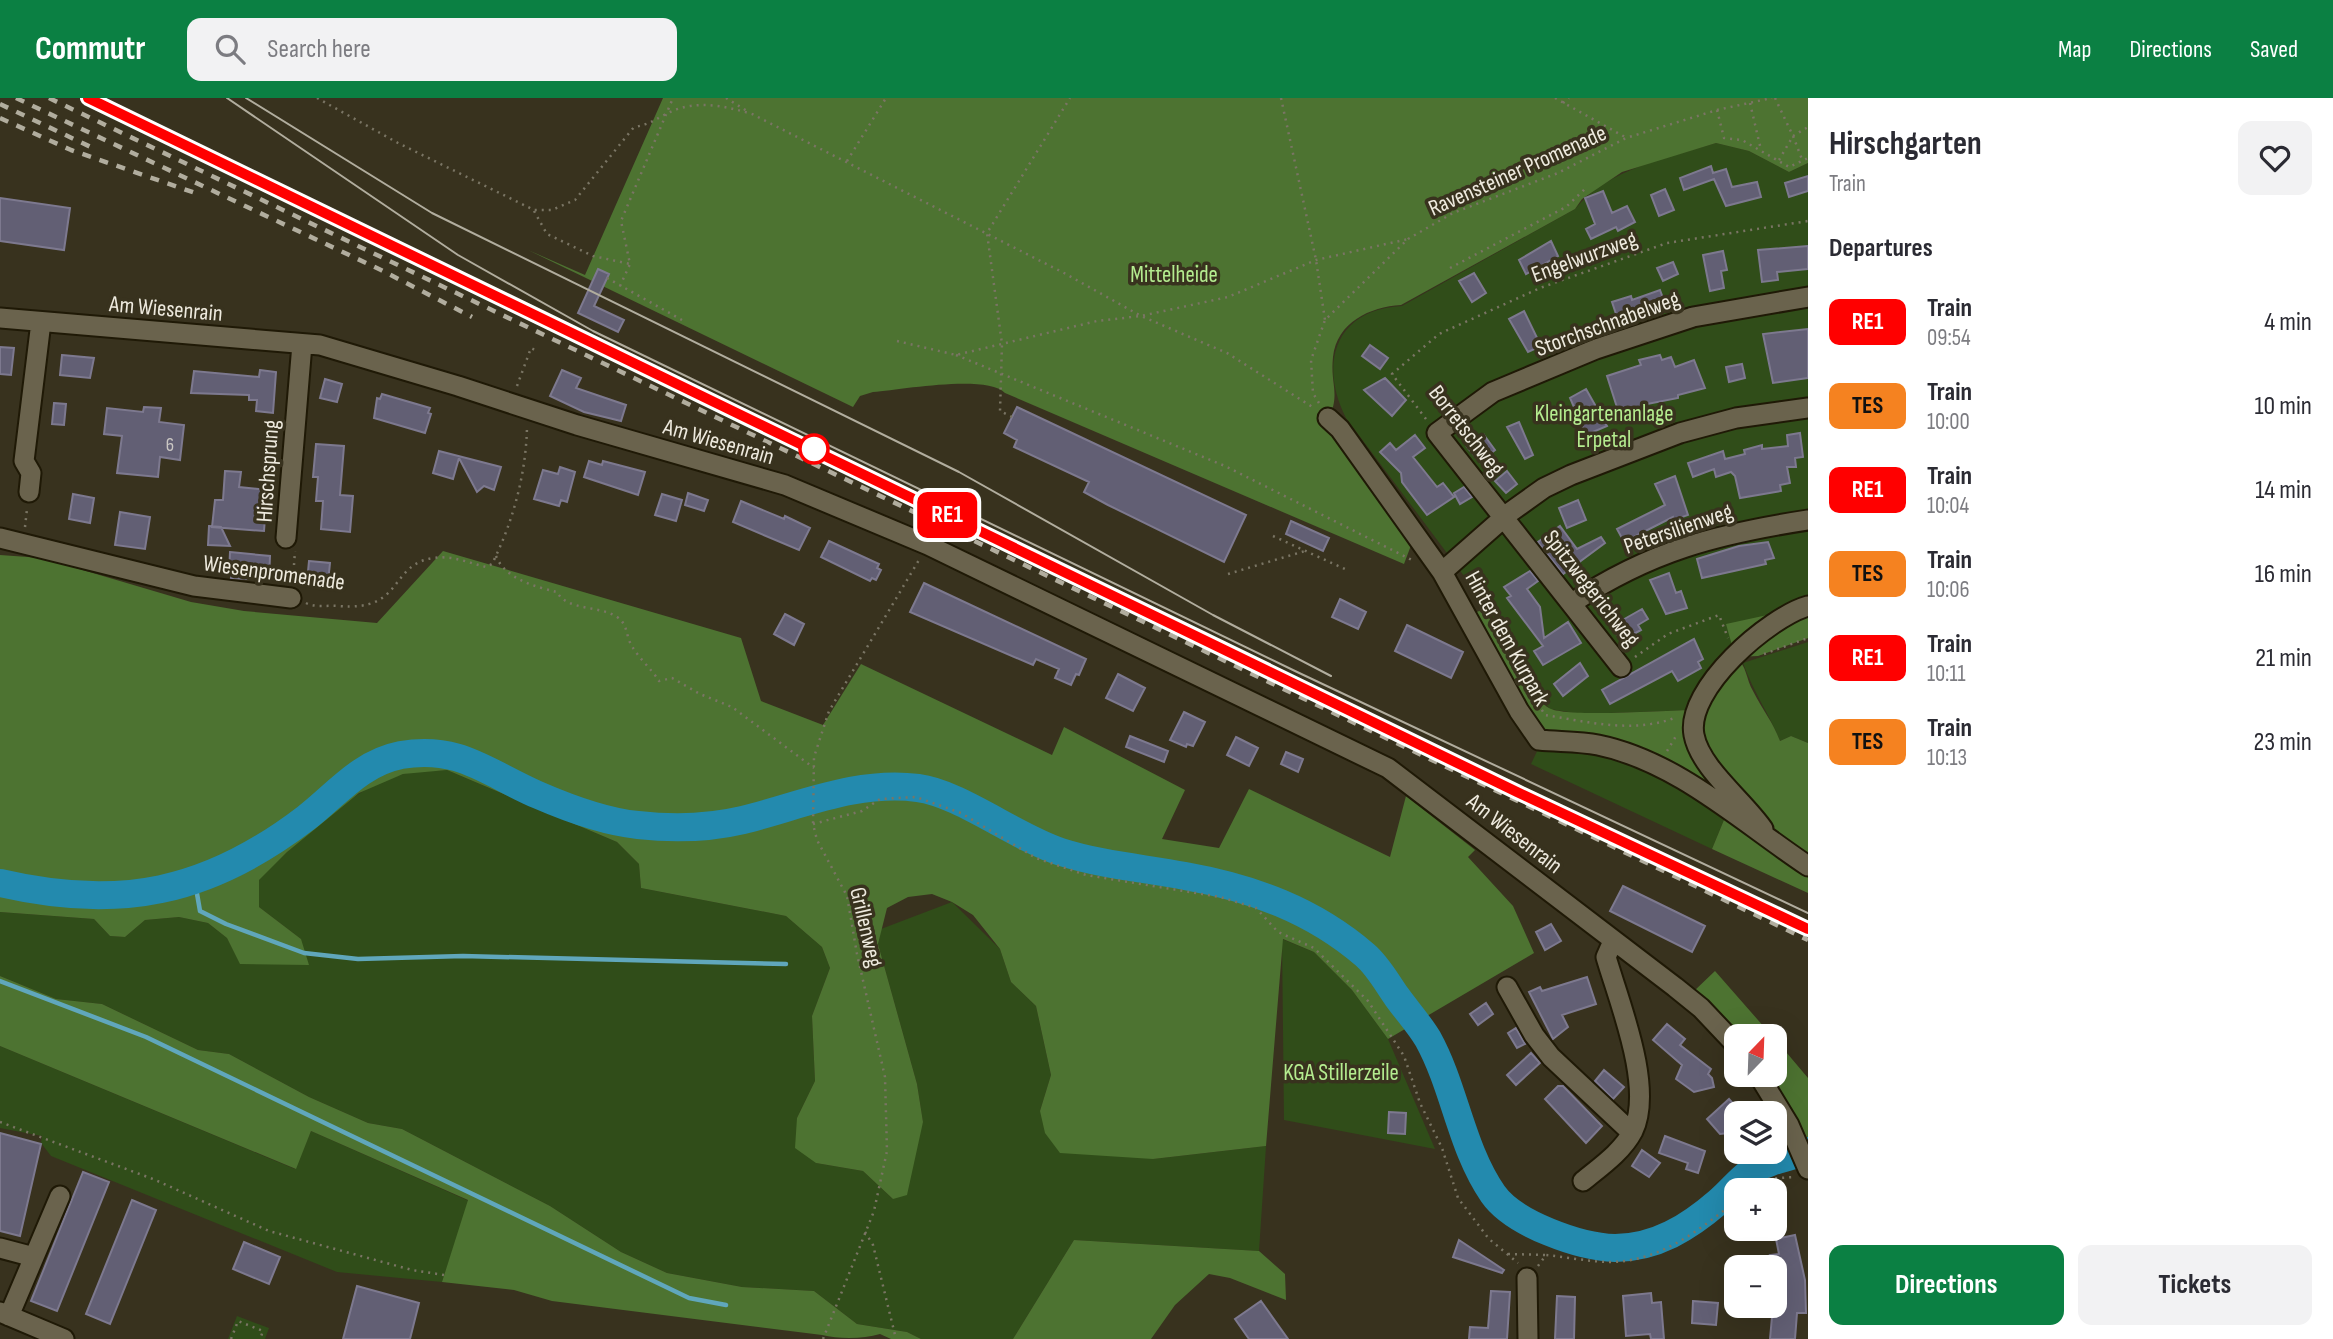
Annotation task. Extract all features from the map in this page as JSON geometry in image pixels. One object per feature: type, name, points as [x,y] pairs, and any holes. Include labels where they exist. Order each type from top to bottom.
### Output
[{"type":"street","name":"Storchschnabelweg","points":[[1437,433],[1493,392],[1597,349],[1693,317],[1808,297]]},
{"type":"street","name":"Am Wiesenrain","points":[[0,318],[320,345],[785,485],[928,545],[1388,768],[1701,1008],[1724,1032]]},
{"type":"street","points":[[29,492],[31,473],[24,461],[41,322]]},
{"type":"street","name":"Hirschsprung","points":[[286,538],[302,344]]},
{"type":"street","points":[[1442,572],[1505,517],[1553,484],[1681,433],[1736,418],[1808,408]]},
{"type":"street","name":"Hinter dem Kurpark","points":[[1328,418],[1442,572],[1519,711],[1539,740],[1598,744],[1643,758],[1683,780],[1808,866]]},
{"type":"street","name":"Borretschweg","points":[[1437,433],[1505,517]]},
{"type":"street","name":"Spitzwegerichweg","points":[[1505,517],[1621,667]]},
{"type":"street","name":"Petersilienweg","points":[[1572,604],[1608,580],[1644,561],[1732,532],[1808,520]]},
{"type":"street","name":"Wiesenpromenade","points":[[0,538],[194,586],[291,598]]},
{"type":"street","points":[[1770,839],[1752,813],[1710,766],[1694,735],[1695,710],[1703,692],[1735,656],[1793,610],[1808,606]]},
{"type":"street","points":[[1583,1181],[1611,1158],[1632,1133],[1640,1101],[1633,1053],[1606,957],[1613,941]]},
{"type":"street","points":[[1507,987],[1534,1035],[1551,1057],[1632,1133]]},
{"type":"street","points":[[1766,1087],[1789,1125],[1804,1171]]},
{"type":"street","points":[[60,1196],[34,1257],[5,1314],[64,1339]]},
{"type":"street","points":[[0,1248],[34,1257]]},
{"type":"street","points":[[1527,1278],[1528,1339]]},
{"type":"path","points":[[317,98],[398,144],[534,210],[552,210],[575,200],[634,127],[652,124],[665,114],[704,103],[752,114]]},
{"type":"path","points":[[620,286],[630,264],[621,220],[673,98]]},
{"type":"path","points":[[726,98],[1141,316],[1227,353],[1328,418]]},
{"type":"path","points":[[846,162],[886,98]]},
{"type":"path","points":[[1012,417],[1000,411],[1002,344],[987,233],[1070,98]]},
{"type":"path","points":[[1281,98],[1316,260],[1325,320]]},
{"type":"path","points":[[1555,98],[1626,138]]},
{"type":"path","points":[[1563,103],[1569,98]]},
{"type":"path","points":[[1773,98],[1793,136],[1803,163]]},
{"type":"path","name":"Ravensteiner Promenade","points":[[1328,418],[1314,393],[1311,360],[1325,320],[1408,239],[1453,213],[1558,173],[1626,138],[1717,110],[1773,98]]},
{"type":"path","points":[[1750,103],[1761,150]]},
{"type":"path","points":[[1717,110],[1724,138],[1742,140],[1789,167],[1803,163],[1808,158]]},
{"type":"path","points":[[1779,161],[1793,136],[1808,127]]},
{"type":"path","points":[[1450,268],[1566,207],[1587,187]]},
{"type":"path","points":[[534,210],[547,234],[593,256],[630,264]]},
{"type":"path","name":"Engelwurzweg","points":[[1392,374],[1439,334],[1540,288],[1667,243],[1808,221]]},
{"type":"path","points":[[956,355],[1097,321],[1141,316],[1228,297],[1316,260],[1408,239]]},
{"type":"path","points":[[607,278],[682,320]]},
{"type":"path","points":[[897,341],[956,355],[1225,466],[1415,562]]},
{"type":"path","points":[[510,402],[531,348],[535,350]]},
{"type":"path","name":"Borretschweg","points":[[1392,374],[1437,433]]},
{"type":"path","points":[[530,409],[519,487],[496,556],[499,562],[521,581],[557,592],[561,600],[617,617],[628,630],[629,642],[659,681],[672,678],[700,694],[732,707],[814,768]]},
{"type":"path","points":[[23,542],[29,492]]},
{"type":"path","points":[[1273,536],[1346,569]]},
{"type":"path","name":"Hirschsprung","points":[[286,538],[296,547],[291,598]]},
{"type":"path","name":"Grillenweg","points":[[824,1339],[874,1211],[887,1151],[885,1077],[857,954],[847,896],[817,840],[813,824],[814,768],[829,710],[928,545]]},
{"type":"path","points":[[1228,574],[1305,551]]},
{"type":"path","name":"Wiesenpromenade","points":[[291,598],[313,606],[361,608],[385,597],[408,571],[431,558],[454,558],[486,567],[496,556]]},
{"type":"path","name":"Spitzwegerichweg","points":[[1621,667],[1668,634],[1719,615],[1735,656]]},
{"type":"path","points":[[1735,656],[1758,656],[1808,638]]},
{"type":"path","points":[[1514,664],[1545,715],[1621,727],[1665,722],[1695,710]]},
{"type":"path","points":[[1658,766],[1677,734]]},
{"type":"path","points":[[813,824],[862,811],[880,799],[916,797],[961,813],[1036,858],[1086,875],[1220,897],[1256,908],[1278,932],[1314,948],[1348,978],[1391,1034],[1404,1056],[1420,1103],[1442,1147],[1458,1198],[1489,1239],[1524,1269],[1527,1278]]},
{"type":"path","points":[[0,1122],[153,1179],[269,1231],[388,1264],[444,1275]]},
{"type":"path","points":[[1770,1178],[1804,1171]]},
{"type":"path","points":[[1508,1254],[1612,1262],[1651,1255],[1686,1240],[1724,1211]]},
{"type":"path","points":[[865,1233],[873,1245],[895,1339]]},
{"type":"path","points":[[1527,1278],[1546,1255]]},
{"type":"path","points":[[231,1339],[238,1321],[263,1331],[260,1339]]},
{"type":"green space","name":"Mittelheide","points":[[663,98],[1808,98],[1808,163],[1789,172],[1749,151],[1716,143],[1622,172],[1582,199],[1575,209],[1401,305],[1367,313],[1348,326],[1341,334],[1333,357],[1335,396],[1328,421],[1413,540],[1404,564],[995,387],[962,384],[873,392],[860,396],[853,407],[528,250],[585,275]]},
{"type":"green space","name":"Kleingartenanlage Erpetal","points":[[1716,143],[1749,151],[1789,172],[1808,163],[1808,638],[1758,656],[1735,656],[1695,710],[1581,714],[1550,709],[1533,691],[1488,608],[1346,418],[1338,398],[1334,359],[1339,342],[1348,328],[1361,317],[1379,309],[1402,306],[1575,209],[1589,195],[1622,174]]},
{"type":"green space","points":[[443,551],[741,638],[761,701],[823,725],[861,664],[1052,755],[1064,727],[1185,790],[1162,839],[1219,848],[1249,789],[1390,857],[1406,796],[1475,850],[1468,857],[1513,906],[1534,953],[1388,1039],[1352,990],[1314,952],[1283,939],[1266,1146],[1153,1159],[1060,1153],[1045,1133],[1040,1111],[1051,1075],[1036,1006],[1011,982],[1000,949],[973,915],[932,894],[908,897],[887,908],[878,944],[917,1084],[923,1122],[907,1195],[893,1199],[863,1171],[816,1163],[795,1148],[797,1118],[815,1081],[812,1016],[830,968],[822,947],[786,916],[641,888],[639,864],[617,842],[447,770],[403,774],[359,793],[287,852],[259,880],[259,907],[301,939],[309,965],[240,964],[227,938],[208,923],[179,917],[145,920],[125,937],[110,936],[94,919],[0,912],[0,555],[42,558],[191,602],[244,611],[377,623]]},
{"type":"green space","points":[[1808,606],[1808,638],[1758,656],[1736,657],[1780,741],[1791,736],[1808,743],[1808,859],[1605,739],[1546,731],[1530,717],[1472,614],[1484,609],[1532,691],[1549,708],[1575,713],[1618,713],[1695,710],[1735,656],[1726,624]]},
{"type":"green space","points":[[1808,642],[1808,743],[1791,736],[1780,741],[1743,663]]},
{"type":"green space","points":[[1540,745],[1596,751],[1641,763],[1726,815],[1712,849],[1531,764]]},
{"type":"green space","points":[[447,770],[617,842],[639,864],[641,888],[786,916],[822,947],[830,968],[812,1016],[815,1081],[797,1118],[816,1163],[863,1171],[893,1199],[923,1122],[917,1084],[878,944],[881,929],[952,902],[1000,949],[1011,982],[1036,1006],[1051,1075],[1040,1111],[1153,1159],[1266,1146],[1259,1251],[1074,1240],[1013,1339],[921,1339],[907,1332],[857,1324],[814,1291],[742,1287],[667,1273],[621,1252],[550,1206],[402,1129],[368,1123],[309,1097],[229,1054],[198,1050],[102,1004],[56,999],[0,976],[0,912],[94,919],[110,936],[125,937],[145,920],[179,917],[208,923],[227,938],[241,964],[301,939],[259,907],[258,880],[325,818],[364,791],[403,774]]},
{"type":"green space","points":[[1726,815],[1754,841],[1808,872],[1808,893],[1712,849]]},
{"type":"green space","name":"KGA Stillerzeile","points":[[1282,939],[1314,952],[1352,990],[1388,1039],[1435,1149],[1284,1120]]},
{"type":"green space","points":[[1715,971],[1761,1024],[1724,1024],[1693,992]]},
{"type":"green space","points":[[0,976],[56,999],[102,1004],[198,1050],[229,1054],[309,1097],[368,1123],[402,1129],[550,1206],[621,1252],[667,1273],[742,1287],[814,1291],[857,1324],[907,1332],[921,1339],[891,1339],[880,1334],[859,1338],[836,1337],[552,1301],[514,1290],[442,1282],[468,1200],[311,1131],[296,1169],[0,1046]]},
{"type":"green space","points":[[0,1046],[295,1169],[311,1131],[469,1201],[442,1282],[337,1272],[51,1156],[41,1143],[42,1136],[0,1128]]},
{"type":"green space","points":[[1787,1053],[1808,1078],[1808,1141],[1805,1141],[1787,1109],[1787,1101],[1783,1101],[1775,1087],[1787,1087]]},
{"type":"green space","points":[[1074,1240],[1259,1251],[1285,1274],[1286,1300],[1230,1278],[1209,1274],[1175,1305],[1151,1339],[1013,1339]]},
{"type":"green space","points":[[237,1316],[269,1328],[265,1339],[228,1339]]},
{"type":"building","points":[[1711,166],[1713,173],[1726,169],[1732,187],[1757,182],[1761,197],[1726,206],[1714,179],[1684,190],[1680,178]]},
{"type":"building","points":[[1808,176],[1808,191],[1789,197],[1785,183]]},
{"type":"building","points":[[1665,189],[1674,210],[1659,216],[1651,195]]},
{"type":"building","points":[[1603,191],[1612,213],[1627,206],[1635,222],[1618,231],[1616,227],[1591,239],[1586,229],[1595,224],[1585,198]]},
{"type":"building","points":[[0,198],[70,208],[64,250],[0,241]]},
{"type":"building","points":[[1551,241],[1558,256],[1526,274],[1519,260]]},
{"type":"building","points":[[1808,246],[1808,269],[1777,272],[1778,280],[1762,282],[1758,250]]},
{"type":"building","points":[[1723,251],[1727,270],[1721,271],[1724,288],[1710,291],[1703,255]]},
{"type":"building","points":[[1673,262],[1678,274],[1663,281],[1657,268]]},
{"type":"building","points":[[598,269],[609,274],[594,306],[624,320],[618,332],[578,313]]},
{"type":"building","points":[[1474,273],[1486,293],[1472,302],[1459,281]]},
{"type":"building","points":[[1660,290],[1664,301],[1617,317],[1612,302],[1631,296],[1632,300]]},
{"type":"building","points":[[1524,311],[1541,346],[1528,352],[1509,319]]},
{"type":"building","points":[[1808,329],[1808,378],[1773,383],[1763,334]]},
{"type":"building","points":[[1370,345],[1388,358],[1380,369],[1362,356]]},
{"type":"building","points":[[0,347],[14,348],[11,375],[0,374]]},
{"type":"building","points":[[62,355],[94,358],[90,378],[60,375]]},
{"type":"building","points":[[1660,355],[1662,360],[1671,357],[1675,367],[1694,360],[1705,388],[1678,395],[1678,398],[1642,405],[1644,411],[1621,420],[1607,376],[1641,365],[1639,360]]},
{"type":"building","points":[[1742,364],[1745,378],[1729,382],[1726,367]]},
{"type":"building","points":[[260,370],[276,372],[273,413],[256,411],[257,400],[249,400],[249,395],[191,393],[194,371],[259,377]]},
{"type":"building","points":[[562,370],[581,378],[576,388],[626,405],[621,421],[584,412],[550,396]]},
{"type":"building","points":[[1385,378],[1406,400],[1392,416],[1364,390]]},
{"type":"building","points":[[325,379],[342,384],[337,402],[320,398]]},
{"type":"building","points":[[1586,389],[1607,426],[1586,435],[1570,398]]},
{"type":"building","points":[[382,394],[430,408],[428,413],[431,414],[425,433],[374,418],[377,398],[380,399]]},
{"type":"building","points":[[54,403],[66,404],[64,425],[52,424]]},
{"type":"building","points":[[144,407],[161,408],[159,422],[184,425],[180,460],[160,457],[158,477],[117,473],[122,436],[104,434],[107,408],[143,412]]},
{"type":"building","points":[[1017,407],[1246,515],[1224,562],[1084,492],[1089,482],[1014,447],[1017,440],[1004,433]]},
{"type":"building","points":[[1519,422],[1533,455],[1525,459],[1507,427]]},
{"type":"building","points":[[1800,433],[1803,457],[1795,458],[1796,467],[1787,467],[1790,483],[1780,485],[1781,491],[1740,498],[1735,476],[1731,472],[1716,477],[1714,469],[1693,477],[1688,463],[1723,451],[1725,459],[1745,454],[1744,450],[1762,445],[1762,449],[1788,446],[1787,435]]},
{"type":"building","points":[[1415,435],[1425,448],[1413,457],[1437,487],[1443,483],[1454,497],[1427,515],[1402,482],[1401,473],[1380,452],[1390,443],[1396,450]]},
{"type":"building","points":[[1484,435],[1495,450],[1480,462],[1467,447]]},
{"type":"building","points":[[316,444],[344,446],[340,495],[353,496],[350,532],[321,529],[323,501],[316,501],[318,477],[313,477]]},
{"type":"building","points":[[439,451],[501,467],[494,490],[484,486],[477,492],[459,458],[453,479],[433,473]]},
{"type":"building","points":[[589,461],[602,465],[603,461],[645,472],[638,495],[584,477]]},
{"type":"building","points":[[560,467],[575,472],[567,502],[561,500],[559,506],[534,499],[543,470],[558,474]]},
{"type":"building","points":[[225,471],[241,472],[239,487],[267,490],[264,531],[212,527],[215,500],[223,500]]},
{"type":"building","points":[[1507,471],[1517,484],[1506,493],[1495,481]]},
{"type":"building","points":[[1675,476],[1688,515],[1674,520],[1673,517],[1624,542],[1617,529],[1665,505],[1655,484]]},
{"type":"building","points":[[1464,487],[1472,497],[1460,504],[1454,493]]},
{"type":"building","points":[[688,493],[708,500],[704,511],[685,505]]},
{"type":"building","points":[[73,494],[94,498],[90,523],[69,519]]},
{"type":"building","points":[[662,494],[682,500],[676,521],[655,515]]},
{"type":"building","points":[[1578,500],[1586,520],[1567,528],[1559,508]]},
{"type":"building","points":[[741,501],[810,528],[799,550],[733,522]]},
{"type":"building","points":[[120,512],[150,517],[145,549],[115,545]]},
{"type":"building","points":[[1291,521],[1329,538],[1323,551],[1286,534]]},
{"type":"building","points":[[209,526],[221,527],[230,546],[208,545]]},
{"type":"building","points":[[1560,526],[1577,549],[1601,537],[1605,543],[1563,574],[1538,542]]},
{"type":"building","points":[[829,541],[879,564],[877,568],[881,570],[876,580],[872,578],[870,581],[821,557]]},
{"type":"building","points":[[1768,542],[1774,558],[1765,560],[1766,564],[1702,578],[1697,559],[1739,546]]},
{"type":"building","points":[[230,552],[270,556],[269,580],[231,578]]},
{"type":"building","points":[[309,561],[330,563],[328,583],[307,582]]},
{"type":"building","points":[[1530,571],[1538,581],[1527,589],[1540,607],[1544,638],[1568,622],[1581,643],[1543,665],[1534,651],[1543,646],[1507,598],[1511,596],[1504,587]]},
{"type":"building","points":[[1669,573],[1676,593],[1681,591],[1687,608],[1666,614],[1650,580]]},
{"type":"building","points":[[924,583],[1086,659],[1079,675],[1076,674],[1071,685],[1055,678],[1059,669],[1036,659],[1033,665],[910,612]]},
{"type":"building","points":[[1340,599],[1366,612],[1358,629],[1332,617]]},
{"type":"building","points":[[1642,609],[1648,619],[1638,625],[1641,630],[1621,641],[1612,626]]},
{"type":"building","points":[[785,614],[804,624],[794,645],[774,634]]},
{"type":"building","points":[[1407,625],[1463,652],[1451,678],[1395,651]]},
{"type":"building","points":[[1694,639],[1703,659],[1698,662],[1701,668],[1678,681],[1672,671],[1610,704],[1602,690]]},
{"type":"building","points":[[1580,663],[1588,676],[1563,696],[1554,684]]},
{"type":"building","points":[[1118,674],[1145,688],[1133,711],[1106,698]]},
{"type":"building","points":[[1184,712],[1205,722],[1193,746],[1187,744],[1186,747],[1170,740]]},
{"type":"building","points":[[1130,736],[1168,751],[1164,762],[1126,747]]},
{"type":"building","points":[[1236,737],[1258,748],[1249,766],[1227,755]]},
{"type":"building","points":[[1286,752],[1303,759],[1298,772],[1281,764]]},
{"type":"building","points":[[1623,886],[1705,926],[1692,952],[1610,911]]},
{"type":"building","points":[[1551,924],[1561,941],[1545,950],[1536,932]]},
{"type":"building","points":[[1587,977],[1596,1004],[1562,1015],[1568,1027],[1553,1039],[1529,992],[1540,987],[1542,991]]},
{"type":"building","points":[[1486,1003],[1493,1014],[1478,1025],[1470,1014]]},
{"type":"building","points":[[1667,1024],[1685,1039],[1680,1045],[1711,1069],[1708,1074],[1714,1087],[1694,1092],[1676,1079],[1682,1065],[1653,1040]]},
{"type":"building","points":[[1516,1028],[1525,1044],[1517,1048],[1508,1033]]},
{"type":"building","points":[[1531,1053],[1540,1063],[1516,1085],[1507,1075]]},
{"type":"building","points":[[1604,1070],[1624,1087],[1613,1099],[1595,1081]]},
{"type":"building","points":[[1558,1086],[1563,1086],[1602,1126],[1586,1143],[1545,1099]]},
{"type":"building","points":[[1724,1104],[1724,1134],[1720,1134],[1707,1119]]},
{"type":"building","points":[[1389,1112],[1406,1113],[1405,1134],[1388,1133]]},
{"type":"building","points":[[0,1133],[41,1144],[20,1236],[0,1231]]},
{"type":"building","points":[[1665,1136],[1705,1151],[1698,1173],[1686,1169],[1688,1163],[1659,1153]]},
{"type":"building","points":[[1642,1150],[1660,1163],[1649,1177],[1632,1166]]},
{"type":"building","points":[[83,1172],[109,1182],[57,1311],[31,1301]]},
{"type":"building","points":[[132,1200],[156,1210],[110,1324],[86,1314]]},
{"type":"building","points":[[1795,1235],[1805,1280],[1806,1313],[1797,1313],[1795,1339],[1770,1339],[1772,1318],[1787,1318],[1787,1255],[1770,1255],[1779,1254],[1776,1241],[1787,1241],[1787,1237]]},
{"type":"building","points":[[1459,1240],[1504,1270],[1502,1273],[1453,1257]]},
{"type":"building","points":[[244,1242],[280,1257],[269,1284],[233,1269]]},
{"type":"building","points":[[357,1286],[419,1303],[410,1339],[343,1339]]},
{"type":"building","points":[[1491,1291],[1510,1292],[1507,1339],[1469,1339],[1470,1327],[1488,1328]]},
{"type":"building","points":[[1651,1293],[1652,1303],[1661,1302],[1664,1339],[1651,1339],[1650,1334],[1626,1336],[1623,1296]]},
{"type":"building","points":[[1557,1296],[1575,1297],[1574,1339],[1555,1339]]},
{"type":"building","points":[[1261,1301],[1288,1339],[1249,1339],[1235,1319]]},
{"type":"building","points":[[1693,1301],[1718,1303],[1716,1325],[1692,1323]]},
{"type":"waterway","points":[[0,883],[43,891],[123,895],[161,889],[197,879],[234,864],[270,843],[306,818],[361,772],[386,759],[401,755],[422,753],[457,757],[574,809],[613,821],[651,826],[717,825],[851,791],[918,788],[951,798],[1061,852],[1210,881],[1258,894],[1303,913],[1345,939],[1374,964],[1428,1039],[1445,1077],[1465,1138],[1493,1194],[1516,1215],[1549,1232],[1601,1247],[1630,1247],[1658,1240],[1695,1220],[1756,1169],[1808,1151]]},
{"type":"waterway","points":[[195,882],[200,911],[226,924],[304,953],[358,959],[463,956],[786,964]]},
{"type":"waterway","points":[[0,981],[146,1037],[689,1298],[726,1305]]},
{"type":"tram line","points":[[227,98],[458,255],[593,331],[1295,671],[1808,913]]},
{"type":"tram line","points":[[246,98],[432,213],[959,472],[1213,615],[1331,676]]},
{"type":"railway","points":[[16,98],[381,270],[472,317]]},
{"type":"railway","points":[[49,98],[1808,940]]},
{"type":"railway","points":[[88,98],[1354,713]]},
{"type":"railway","points":[[0,104],[95,149]]},
{"type":"railway","points":[[0,118],[71,150],[201,195]]},
{"type":"train","name":"RE1","points":[[88,98],[1517,792],[1808,929]]}]
